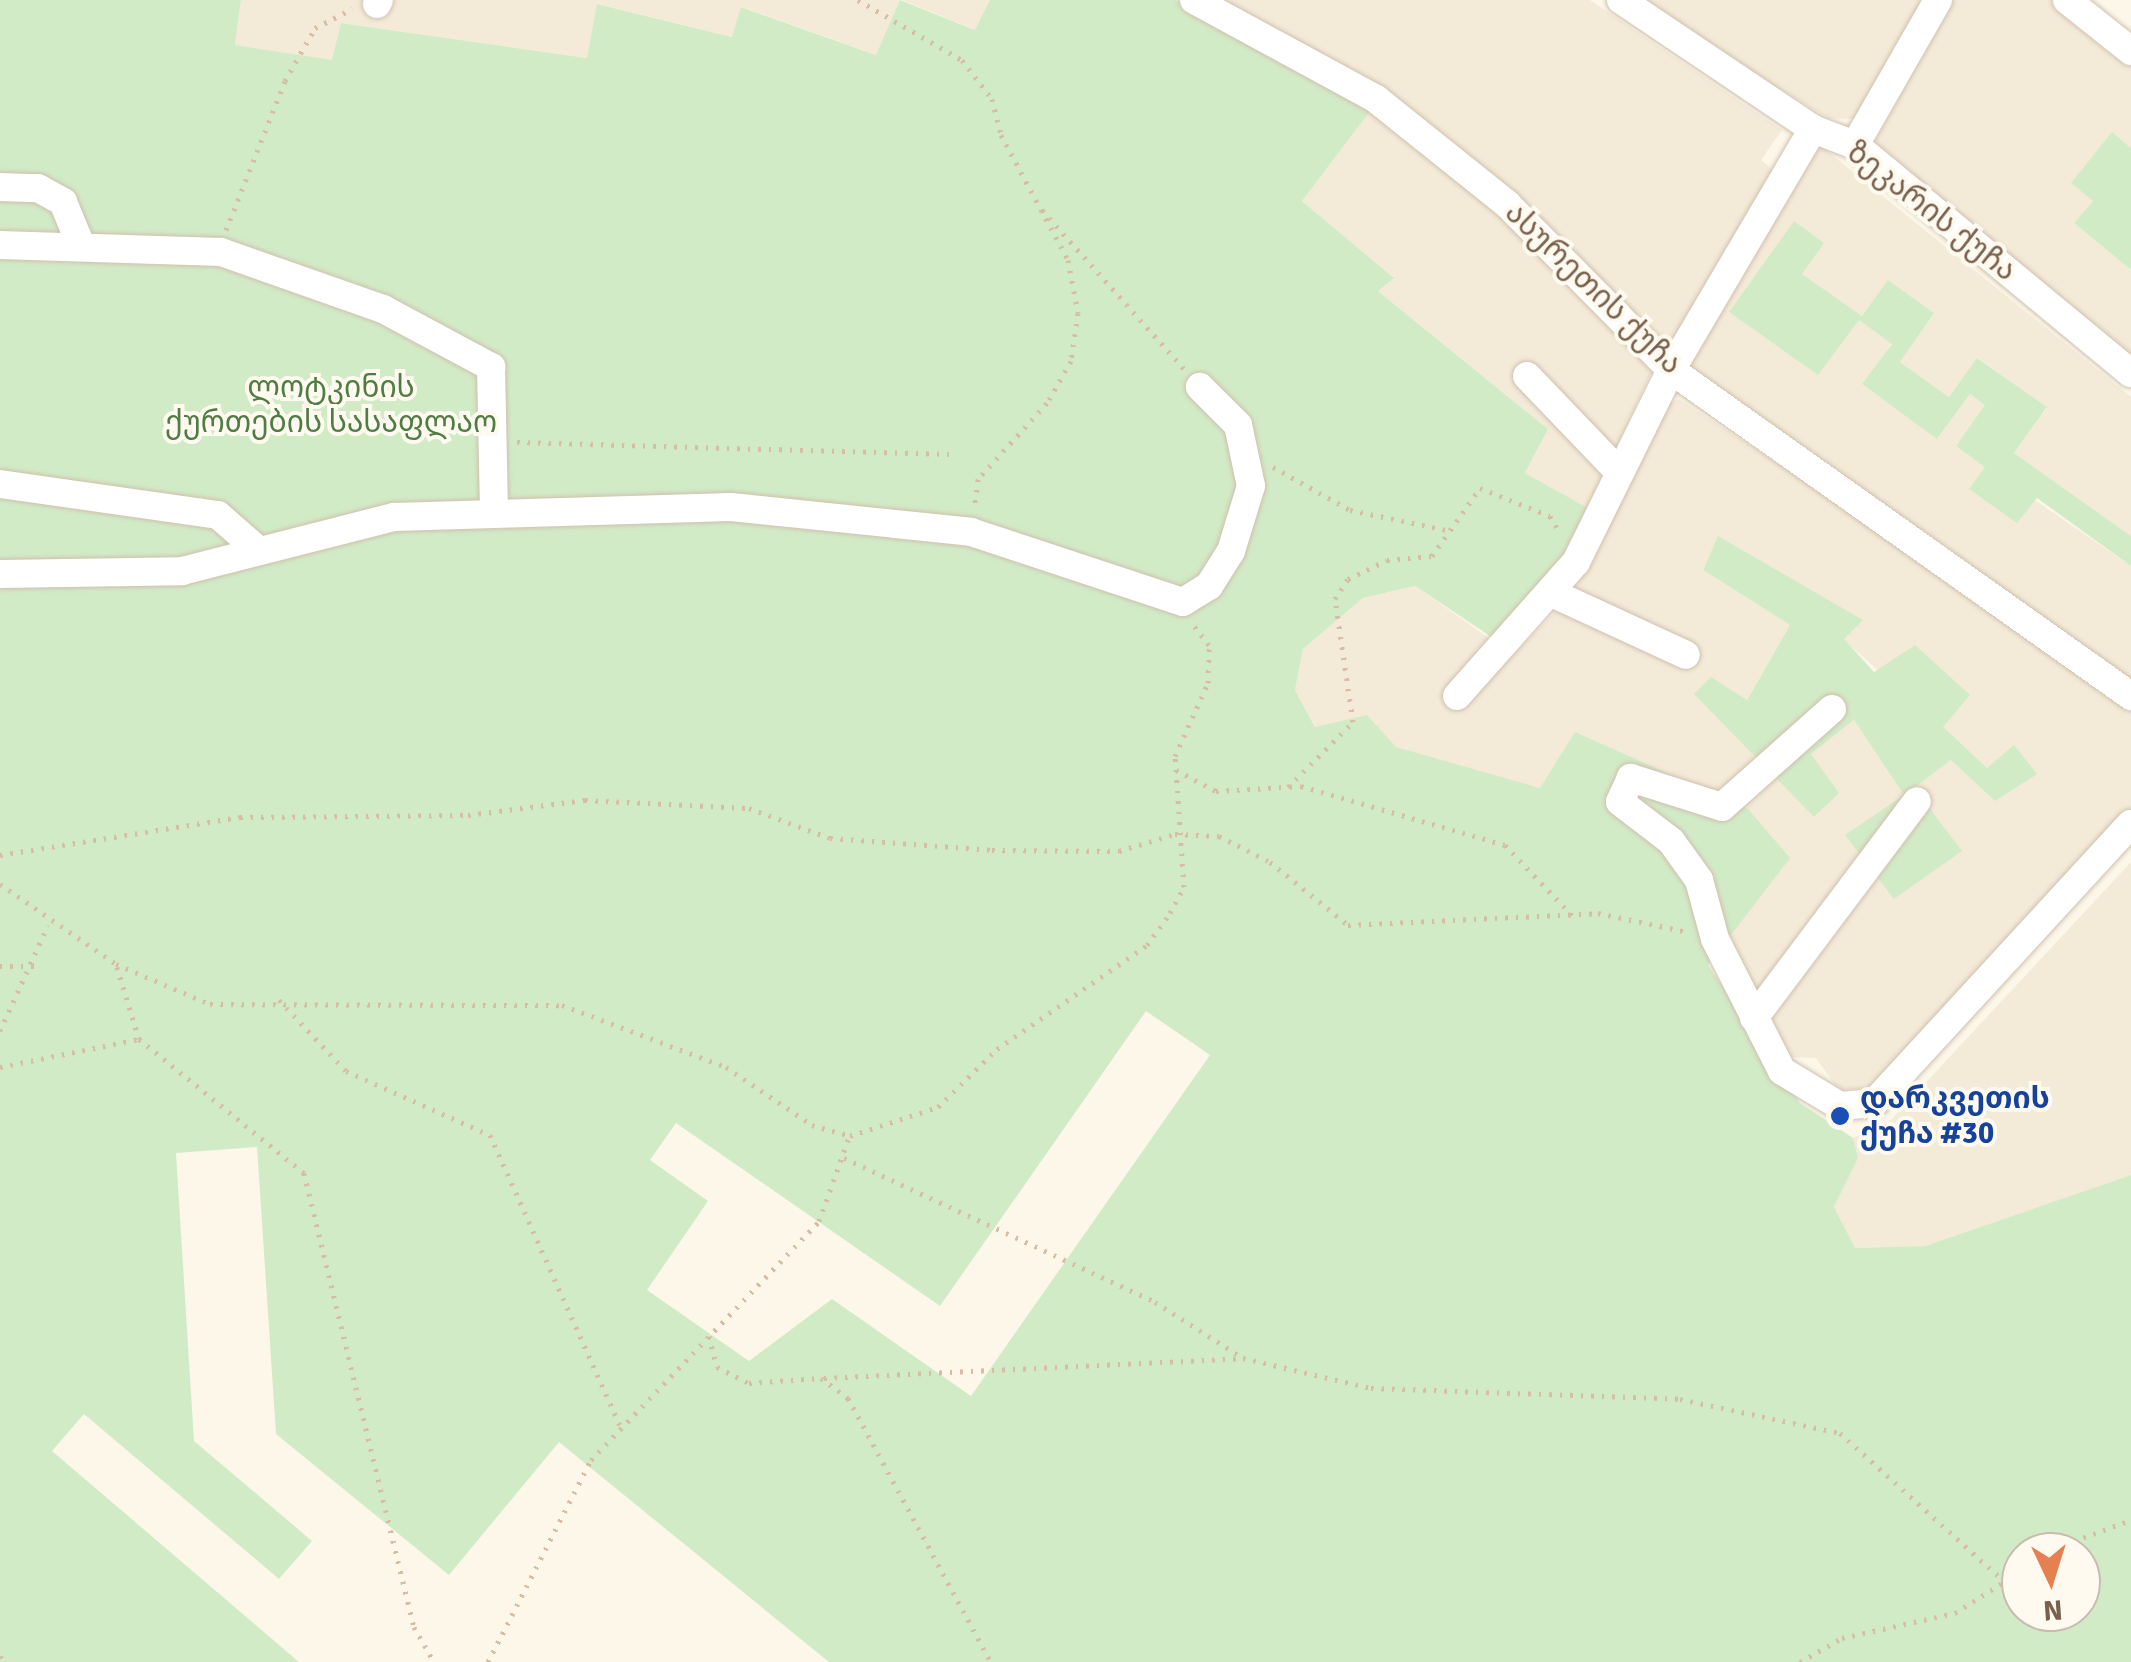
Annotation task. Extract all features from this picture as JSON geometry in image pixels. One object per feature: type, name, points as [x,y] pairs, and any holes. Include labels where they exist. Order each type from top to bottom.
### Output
[{"type":"street","name":"ასურეთის ქუჩა","points":[[1194,0],[1376,100],[1508,204],[1672,370],[2131,696]]},
{"type":"street","name":"ზეკარის ქუჩა","points":[[1620,0],[1814,129],[1855,146],[2131,373]]},
{"type":"street","points":[[1855,146],[1938,0]]},
{"type":"street","points":[[2067,0],[2131,51]]},
{"type":"street","points":[[1457,696],[1554,594],[1576,562],[1672,370],[1814,129]]},
{"type":"street","points":[[0,187],[38,188],[62,202],[80,243]]},
{"type":"street","points":[[0,245],[80,243],[221,252],[384,309],[491,367],[494,508]]},
{"type":"street","points":[[1527,376],[1620,473]]},
{"type":"street","points":[[0,574],[182,571],[324,528],[494,508],[731,507],[970,532],[1069,559],[1168,601],[1209,586],[1231,551],[1251,486],[1249,456],[1238,425],[1200,387]]},
{"type":"street","points":[[0,484],[218,515],[257,549]]},
{"type":"street","points":[[1554,594],[1686,655]]},
{"type":"street","points":[[1832,709],[1722,807],[1631,778],[1622,785],[1620,802],[1672,840],[1698,880],[1715,939],[1782,1072],[1810,1092],[1840,1106],[1874,1103],[2131,824]]},
{"type":"street","points":[[1754,1018],[1917,801]]},
{"type":"path","points":[[858,0],[962,60],[992,99],[1036,203],[1068,260],[1078,313],[1072,361],[1047,403],[978,479],[970,532]]},
{"type":"path","points":[[221,252],[249,154],[315,28],[335,12],[378,2]]},
{"type":"path","points":[[1036,203],[1200,387]]},
{"type":"path","points":[[493,441],[949,454]]},
{"type":"path","points":[[1249,456],[1350,510],[1451,531]]},
{"type":"path","points":[[1288,787],[1353,722],[1342,589],[1387,560],[1432,556],[1480,488],[1504,492],[1550,516],[1576,562]]},
{"type":"path","points":[[0,884],[48,925],[116,964],[210,1004],[278,1000],[562,1005],[726,1067],[812,1126],[850,1136],[938,1107],[996,1049],[1147,945],[1184,887],[1175,834],[1175,769],[1208,682],[1209,645],[1168,601]]},
{"type":"path","points":[[1175,769],[1216,790],[1288,787],[1506,846],[1572,915]]},
{"type":"path","points":[[0,854],[240,817],[468,814],[585,800],[748,808],[830,838],[992,850],[1119,851],[1175,834],[1219,836],[1270,862],[1348,925],[1572,915],[1715,939]]},
{"type":"path","points":[[0,1031],[35,966],[48,925]]},
{"type":"path","points":[[116,964],[139,1039],[304,1173],[414,1628],[434,1662]]},
{"type":"path","points":[[0,966],[35,966]]},
{"type":"path","points":[[278,1000],[346,1072],[490,1135],[622,1428]]},
{"type":"path","points":[[0,1067],[139,1039]]},
{"type":"path","points":[[488,1662],[554,1524],[622,1428],[819,1221],[850,1136]]},
{"type":"path","points":[[844,1158],[1155,1302],[1243,1358]]},
{"type":"path","points":[[709,1336],[717,1367],[748,1383],[1243,1358],[1371,1388],[1680,1399],[1840,1433],[2001,1578]]},
{"type":"path","points":[[821,1378],[848,1398],[991,1662]]},
{"type":"path","points":[[2098,1532],[2131,1520]]},
{"type":"path","points":[[1800,1662],[1842,1638],[1955,1612],[2001,1586]]},
{"type":"shaded area","points":[[241,0],[900,0],[877,55],[742,7],[733,37],[598,4],[588,58],[342,23],[333,61],[235,45]]},
{"type":"shaded area","points":[[902,0],[990,0],[976,30]]},
{"type":"shaded area","points":[[1215,0],[1590,0],[1782,130],[1761,160],[1775,172],[1671,352],[1394,99]]},
{"type":"shaded area","points":[[1631,0],[1924,0],[1870,109],[1853,119],[1828,118]]},
{"type":"shaded area","points":[[1952,0],[2056,0],[2131,62],[2131,148],[2112,133],[2093,201],[2075,224],[2131,270],[2131,360],[1872,147]]},
{"type":"shaded area","points":[[1374,106],[1520,230],[1655,364],[1588,508],[1525,473],[1548,429],[1377,290],[1393,277],[1302,201]]},
{"type":"shaded area","points":[[1816,142],[2131,397],[2131,536],[2014,453],[2047,408],[1978,358],[1949,397],[1899,361],[1934,313],[1889,281],[1862,317],[1801,274],[1795,222],[1730,312],[1858,319],[1892,343],[1863,385],[1938,438],[1970,394],[1986,405],[1956,446],[2131,566],[2131,679],[1690,366]]},
{"type":"shaded area","points":[[1679,399],[2005,613],[2131,710],[2131,809],[1870,1088],[1838,1089],[1816,1058],[1787,1057],[1727,939],[1756,900],[1575,732],[1540,789],[1395,747],[1367,716],[1316,728],[1295,690],[1303,649],[1363,598],[1415,586],[1513,655],[1572,595],[1665,406]],"holes":[[[1718,537],[1862,621],[1843,639],[1987,768],[1951,760],[1914,788],[1894,898],[1846,835],[1905,796],[1854,720],[1811,754],[1711,678],[1746,701],[1790,625],[1703,570]]]},
{"type":"shaded area","points":[[2131,862],[2131,1175],[1925,1246],[1855,1248],[1834,1207],[1857,1158],[1853,1138],[1891,1120]]},
{"type":"green space","name":"ლოტკინის ქურთების სასაფლაო","points":[[0,0],[241,0],[235,45],[332,60],[341,23],[587,58],[597,4],[732,37],[741,7],[876,55],[900,0],[975,30],[990,0],[1176,0],[1374,106],[1302,201],[1394,278],[1378,291],[1548,429],[1525,473],[1588,508],[1561,571],[1493,638],[1415,586],[1363,598],[1303,649],[1295,690],[1315,727],[1367,715],[1396,747],[1540,788],[1575,732],[1748,809],[1790,858],[1708,965],[1800,1103],[1853,1138],[1858,1158],[1834,1207],[1855,1248],[1925,1246],[2131,1175],[2131,1662],[829,1662],[559,1442],[449,1575],[276,1434],[257,1147],[176,1153],[194,1441],[312,1541],[279,1579],[84,1414],[52,1451],[299,1662],[0,1662]],"holes":[[[1146,1011],[1210,1055],[971,1396],[832,1299],[749,1361],[647,1290],[708,1201],[650,1160],[676,1123],[940,1306]]]},
{"type":"green space","points":[[2112,132],[2131,148],[2131,270],[2074,223],[2093,201],[2071,183]]},
{"type":"green space","points":[[1794,221],[1824,243],[1802,274],[1862,316],[1888,280],[1934,313],[1900,362],[1949,397],[1977,358],[2047,407],[2014,453],[2131,536],[2131,566],[2037,498],[2017,523],[1969,489],[1985,467],[1956,446],[1985,405],[1970,394],[1937,439],[1862,384],[1892,344],[1859,320],[1818,375],[1729,312]]},
{"type":"green space","points":[[1718,536],[1863,620],[1844,639],[1874,672],[1915,645],[1970,695],[1943,727],[1987,768],[2014,745],[2037,774],[1995,801],[1951,760],[1914,788],[1962,851],[1894,899],[1845,835],[1904,795],[1854,720],[1811,754],[1839,793],[1814,817],[1694,694],[1711,677],[1747,700],[1790,625],[1703,570]]},
{"type":"place","name":"დარკვეთის ქუჩა #30","points":[[1840,1116]]}]
